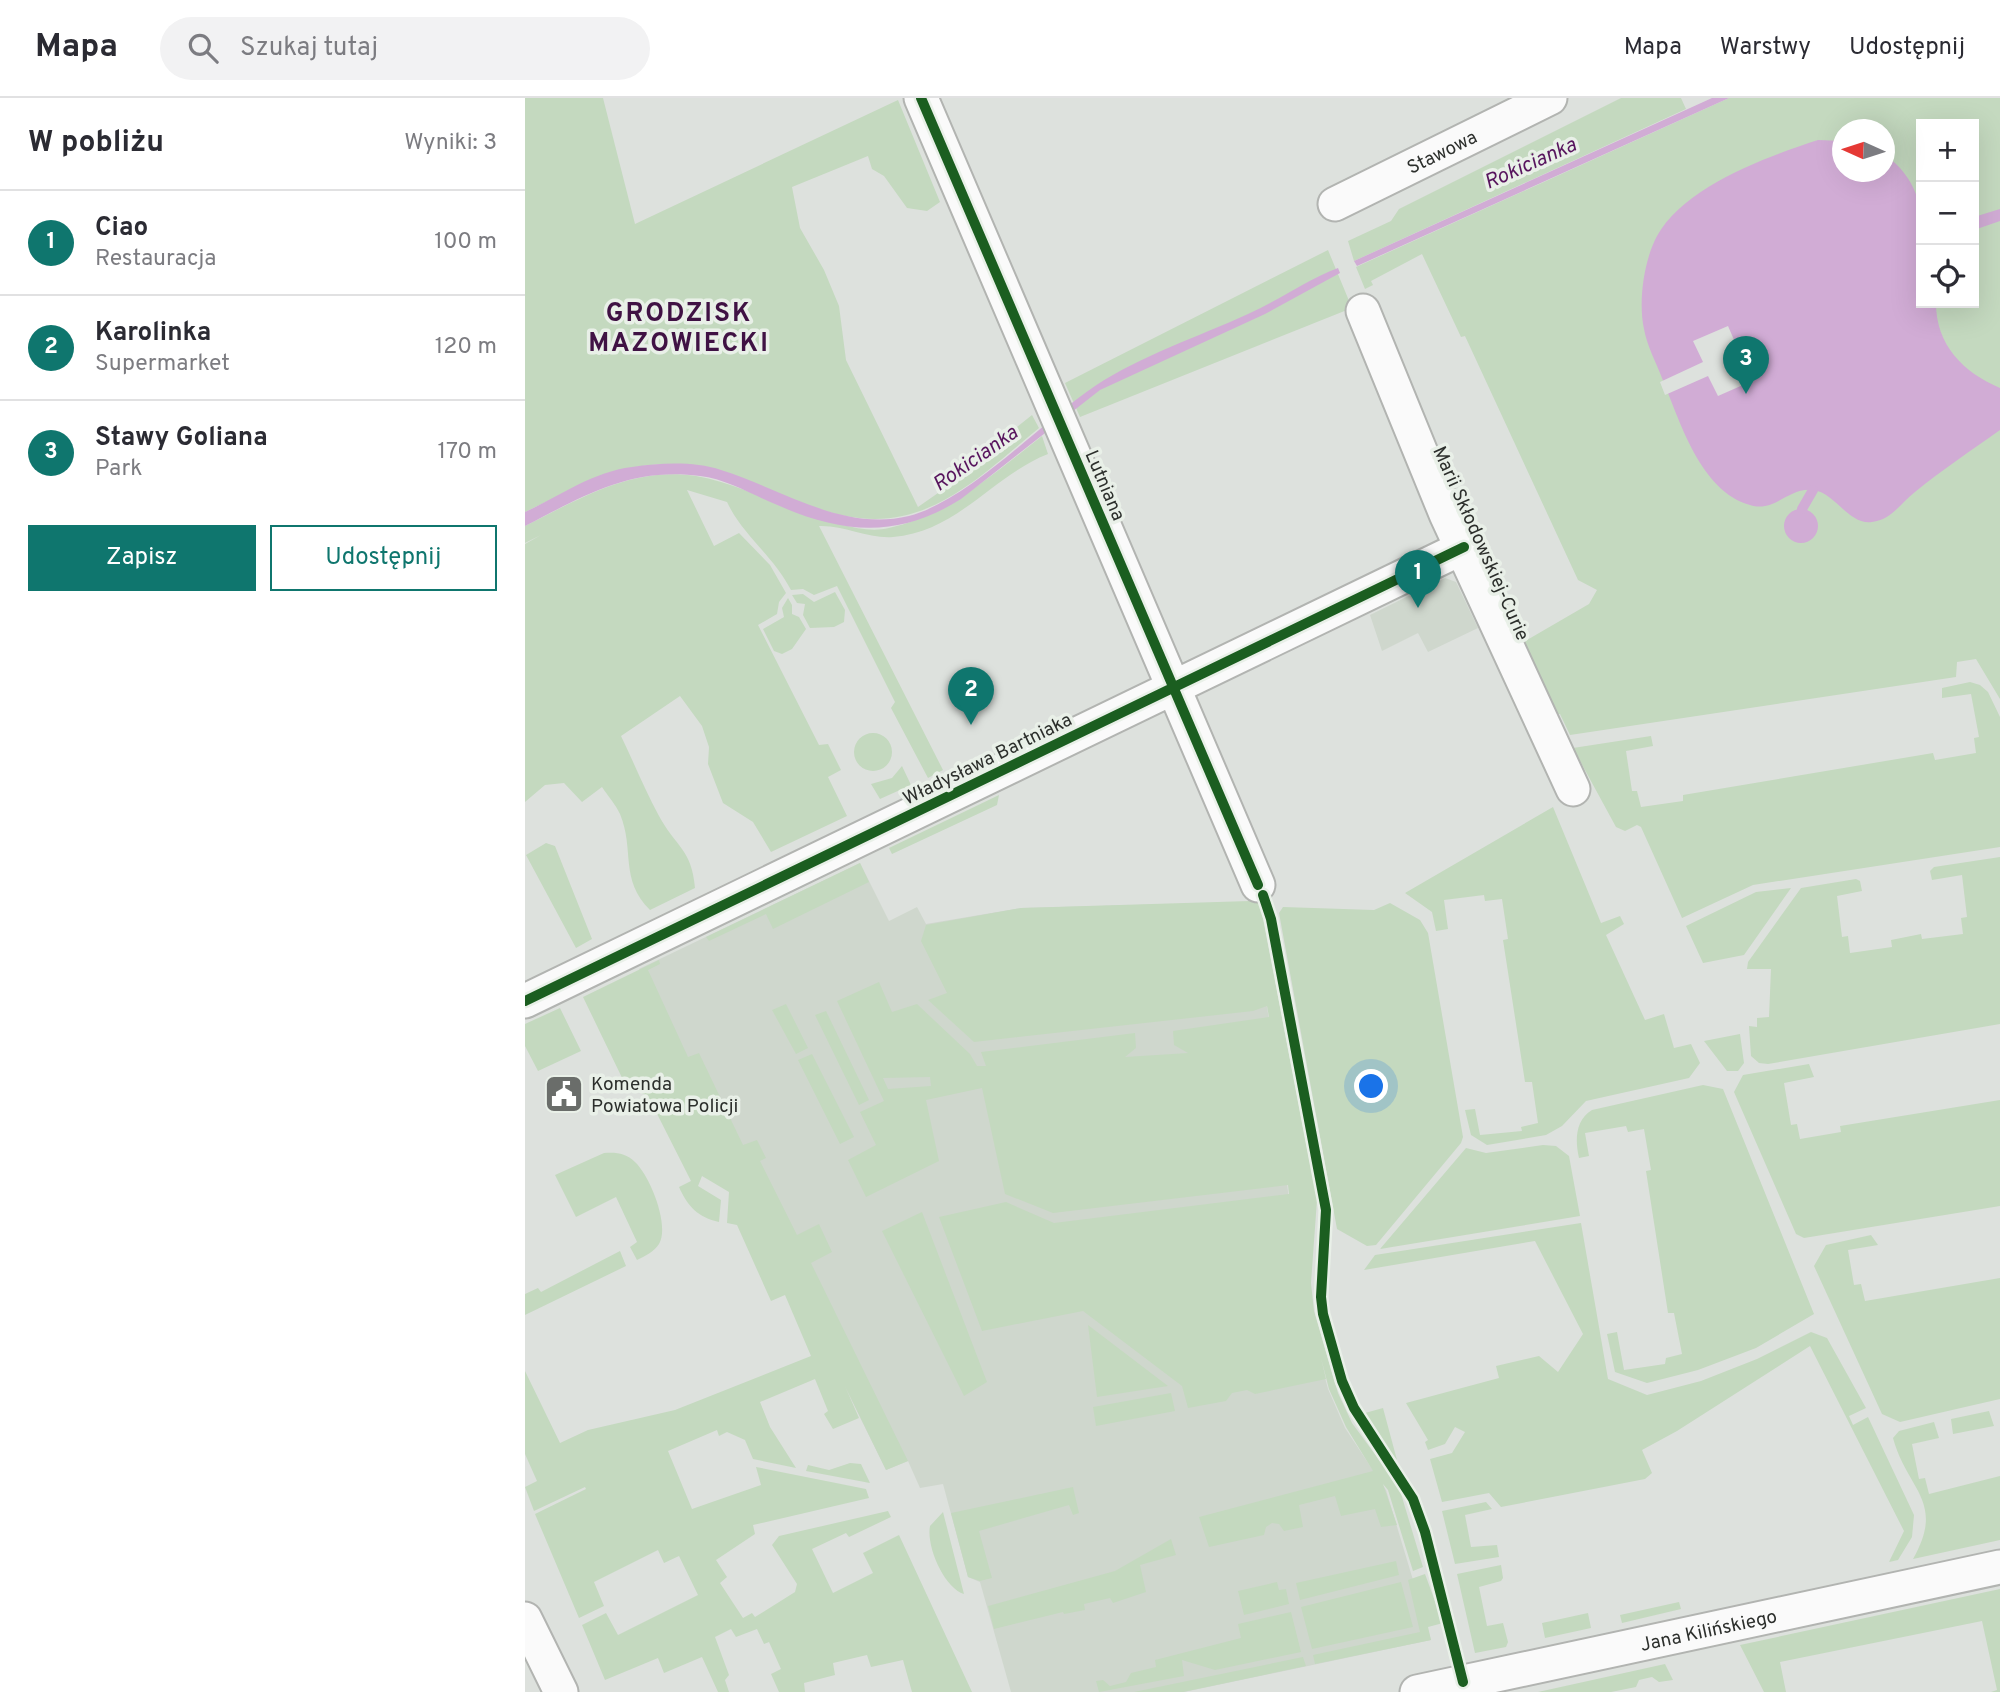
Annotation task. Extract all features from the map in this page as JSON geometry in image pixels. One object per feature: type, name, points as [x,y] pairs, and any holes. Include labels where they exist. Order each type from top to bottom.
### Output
[{"type":"street","name":"Lutniana","points":[[921,98],[1258,885]]},
{"type":"street","name":"Stawowa","points":[[1335,204],[1549,98]]},
{"type":"street","name":"Marii Skłodowskiej-Curie","points":[[1363,311],[1447,514],[1573,789]]},
{"type":"street","name":"Władysława Bartniaka","points":[[525,1001],[1464,547]]},
{"type":"street","name":"Jana Kilińskiego","points":[[1417,1692],[2000,1567]]},
{"type":"street","points":[[525,1619],[561,1692]]},
{"type":"shaded area","points":[[1712,98],[1729,98],[1357,266],[1354,261]]},
{"type":"shaded area","points":[[1818,140],[1832,141],[1832,182],[1895,182],[1895,164],[1901,169],[1916,195],[1916,308],[1936,308],[1941,332],[1954,355],[1974,374],[2000,388],[2000,430],[1879,521],[1864,522],[1856,519],[1829,497],[1813,490],[1796,492],[1759,507],[1733,497],[1705,470],[1694,452],[1645,335],[1642,294],[1646,269],[1652,246],[1670,218],[1707,188],[1775,155]]},
{"type":"shaded area","points":[[2000,209],[2000,221],[1979,228],[1979,215]]},
{"type":"shaded area","points":[[1338,268],[1340,273],[1265,314],[1100,390],[961,499],[915,521],[869,528],[823,522],[719,480],[675,474],[651,476],[608,486],[525,526],[525,512],[590,479],[617,470],[665,464],[700,465],[721,470],[836,513],[884,519],[909,516],[932,507],[980,478],[1074,402],[1113,375],[1248,314]]},
{"type":"shaded area","points":[[1801,509],[1813,514],[1818,526],[1813,538],[1801,543],[1789,538],[1784,526],[1789,514]]},
{"type":"shaded area","points":[[1445,578],[1456,582],[1478,628],[1428,652],[1418,633],[1382,651],[1370,615]]},
{"type":"shaded area","points":[[860,863],[889,921],[917,907],[926,924],[1021,908],[1249,902],[1269,1019],[1297,1274],[1328,1389],[1345,1428],[1386,1490],[1431,1640],[1184,1692],[1011,1692],[980,1582],[968,1577],[943,1484],[920,1488],[908,1461],[886,1470],[639,969]]},
{"type":"green space","points":[[525,98],[603,98],[635,224],[898,100],[940,202],[927,211],[907,208],[884,176],[872,169],[868,156],[792,187],[800,228],[824,270],[839,306],[846,360],[918,507],[991,456],[986,444],[1008,434],[1032,415],[1039,428],[979,478],[935,505],[911,514],[859,518],[834,514],[707,471],[675,464],[614,472],[525,512]]},
{"type":"green space","points":[[1621,98],[1681,98],[1686,109],[1354,261],[1348,241],[1391,221],[1399,209]]},
{"type":"green space","points":[[1729,98],[2000,98],[2000,699],[1976,659],[1957,662],[1956,677],[1570,735],[1560,714],[1550,715],[1522,643],[1589,604],[1597,590],[1578,580],[1465,336],[1461,337],[1422,254],[1371,281],[1373,285],[1365,289],[1356,267]]},
{"type":"green space","points":[[1328,250],[1352,308],[1080,417],[1065,383]]},
{"type":"green space","points":[[1042,436],[1048,454],[1009,476],[936,525],[916,533],[893,537],[819,526],[943,770],[928,778],[891,708],[895,702],[837,586],[814,595],[803,589],[791,590],[776,566],[741,525],[727,502],[687,490],[714,546],[739,533],[770,565],[786,593],[779,602],[777,614],[758,625],[819,745],[828,744],[841,770],[828,777],[847,816],[771,852],[753,822],[723,803],[708,764],[709,747],[702,726],[680,696],[621,736],[659,816],[687,856],[695,888],[650,910],[634,887],[620,814],[602,787],[582,802],[564,783],[545,785],[525,802],[525,544],[541,535],[525,543],[525,526],[572,502],[619,483],[668,474],[721,482],[849,526],[889,528],[911,522],[951,503],[989,478]]},
{"type":"green space","points":[[835,592],[845,610],[844,622],[834,627],[810,628],[803,615],[805,604],[797,603],[792,595],[803,594],[814,602]]},
{"type":"green space","points":[[788,598],[792,605],[792,614],[799,617],[806,629],[792,649],[782,654],[774,651],[763,629],[784,617],[782,608]]},
{"type":"green space","points":[[1970,682],[1980,685],[1988,692],[2000,717],[2000,847],[1753,885],[1682,918],[1641,827],[1637,825],[1625,831],[1616,827],[1573,748],[1651,736],[1653,746],[1626,751],[1632,791],[1637,791],[1641,807],[1683,801],[1683,795],[1933,753],[1935,760],[1976,753],[1974,738],[1979,737],[1971,694],[1942,698],[1942,688]]},
{"type":"green space","points":[[873,733],[886,739],[892,752],[886,765],[873,771],[860,765],[854,752],[860,739]]},
{"type":"green space","points":[[902,766],[911,785],[880,799],[871,784],[892,778]]},
{"type":"green space","points":[[999,795],[997,805],[892,854],[889,848]]},
{"type":"green space","points":[[1553,807],[1601,923],[1620,916],[1624,924],[1606,935],[1645,1020],[1664,1014],[1674,1048],[1691,1044],[1700,1063],[1689,1078],[1586,1101],[1562,1126],[1546,1135],[1487,1145],[1471,1135],[1465,1110],[1475,1109],[1480,1135],[1522,1131],[1521,1127],[1538,1123],[1532,1082],[1525,1082],[1503,940],[1508,939],[1502,899],[1485,901],[1484,895],[1444,900],[1448,929],[1436,931],[1432,912],[1405,893]]},
{"type":"green space","points":[[546,843],[555,846],[592,939],[576,948],[526,855]]},
{"type":"green space","points":[[2000,857],[2000,1024],[1768,1064],[1759,1063],[1751,1056],[1749,1026],[1757,1027],[1757,1018],[1769,1017],[1771,969],[1747,969],[1748,962],[1801,888],[1856,879],[1860,881],[1862,891],[1837,896],[1842,937],[1848,936],[1850,953],[1892,947],[1891,940],[1921,934],[1922,939],[1963,934],[1961,918],[1967,917],[1962,875],[1932,880],[1930,871],[1934,867]]},
{"type":"green space","points":[[860,863],[869,882],[773,929],[766,914],[709,941],[706,937]]},
{"type":"green space","points":[[1791,888],[1744,955],[1703,963],[1686,926],[1756,892]]},
{"type":"green space","points":[[1250,901],[1260,903],[1317,1200],[1311,1283],[1314,1311],[1338,1393],[1352,1423],[1399,1487],[1423,1567],[1413,1571],[1388,1490],[1383,1484],[1397,1525],[1381,1527],[1375,1509],[1341,1516],[1335,1496],[1299,1505],[1303,1527],[1284,1531],[1279,1524],[1272,1523],[1266,1527],[1264,1535],[1209,1547],[1199,1517],[1373,1471],[1346,1427],[1329,1389],[1321,1358],[1326,1379],[1255,1394],[1247,1390],[1232,1393],[1226,1401],[1188,1408],[1182,1386],[1083,1311],[982,1331],[939,1217],[1006,1202],[1054,1223],[1289,1194],[1288,1185],[1053,1213],[1005,1194],[982,1088],[926,1100],[939,1161],[866,1197],[848,1160],[876,1145],[860,1112],[884,1101],[837,1001],[879,982],[892,1012],[917,1004],[970,1054],[977,1066],[986,1066],[981,1052],[1135,1033],[1136,1048],[1125,1057],[1188,1053],[1174,1045],[1173,1031],[1269,1017],[1267,1006],[1253,1011],[974,1042],[928,1000],[947,993],[921,941],[926,925],[1021,908]],"holes":[[[930,1077],[931,1086],[888,1089],[883,1078]]]},
{"type":"green space","points":[[1390,903],[1420,920],[1428,933],[1463,1137],[1461,1143],[1376,1245],[1367,1246],[1337,1229],[1279,913],[1283,907],[1374,910]]},
{"type":"green space","points":[[659,960],[660,964],[648,970],[688,1057],[699,1053],[743,1145],[757,1140],[766,1158],[760,1161],[797,1235],[819,1224],[832,1252],[811,1263],[908,1461],[886,1470],[845,1386],[859,1418],[833,1429],[824,1414],[828,1411],[815,1379],[760,1402],[770,1427],[796,1468],[753,1459],[745,1440],[727,1432],[719,1436],[717,1430],[668,1451],[692,1509],[761,1485],[756,1467],[866,1489],[869,1498],[753,1525],[755,1534],[716,1560],[727,1577],[720,1583],[743,1618],[752,1613],[755,1617],[795,1592],[797,1584],[772,1545],[779,1536],[888,1511],[891,1517],[849,1537],[846,1533],[812,1549],[833,1593],[873,1573],[863,1553],[899,1535],[972,1692],[912,1692],[903,1660],[871,1667],[867,1655],[833,1663],[835,1675],[804,1683],[805,1692],[779,1692],[771,1674],[781,1669],[769,1642],[764,1644],[757,1629],[736,1637],[731,1629],[715,1637],[729,1675],[725,1680],[729,1692],[718,1692],[702,1657],[664,1673],[658,1658],[605,1680],[582,1625],[606,1613],[618,1635],[698,1595],[679,1556],[664,1563],[658,1550],[594,1582],[604,1606],[579,1618],[535,1514],[586,1489],[585,1487],[534,1511],[525,1487],[537,1481],[525,1454],[525,1371],[560,1443],[588,1430],[675,1410],[811,1356],[785,1295],[771,1301],[737,1225],[727,1223],[729,1192],[702,1176],[698,1186],[721,1200],[719,1222],[699,1214],[686,1200],[679,1187],[691,1181],[648,1096],[626,1086],[583,997]]},
{"type":"green space","points":[[786,1004],[808,1048],[796,1054],[772,1010]]},
{"type":"green space","points":[[560,1008],[581,1051],[538,1071],[525,1046],[525,1024]]},
{"type":"green space","points":[[826,1011],[869,1100],[859,1105],[815,1015]]},
{"type":"green space","points":[[1740,1034],[1744,1063],[1738,1071],[1727,1071],[1704,1041]]},
{"type":"green space","points":[[812,1054],[854,1137],[840,1144],[798,1060]]},
{"type":"green space","points":[[1809,1064],[1814,1077],[1784,1083],[1791,1125],[1797,1124],[1800,1139],[1841,1132],[1840,1126],[2000,1100],[2000,1206],[1804,1238],[1796,1234],[1734,1092],[1743,1075]]},
{"type":"green space","points":[[1703,1085],[1723,1089],[1814,1314],[1756,1348],[1698,1370],[1647,1383],[1615,1372],[1607,1334],[1617,1332],[1624,1370],[1665,1364],[1666,1358],[1682,1354],[1674,1313],[1668,1313],[1646,1171],[1651,1170],[1644,1129],[1628,1132],[1626,1126],[1585,1133],[1589,1156],[1579,1158],[1579,1125],[1592,1110]]},
{"type":"green space","points":[[1543,1145],[1556,1146],[1569,1156],[1580,1216],[1380,1249],[1466,1148],[1486,1153]]},
{"type":"green space","points":[[604,1153],[621,1154],[635,1162],[647,1178],[657,1201],[662,1236],[652,1252],[637,1260],[630,1247],[637,1242],[616,1197],[576,1217],[555,1175]]},
{"type":"green space","points":[[922,1212],[987,1382],[964,1396],[882,1231]]},
{"type":"green space","points":[[1581,1223],[1608,1379],[1647,1395],[1701,1381],[1757,1359],[1811,1332],[1827,1338],[1866,1408],[1849,1416],[1853,1425],[1868,1417],[1914,1515],[1912,1537],[1898,1560],[1889,1562],[1904,1531],[1810,1346],[1677,1431],[1642,1450],[1652,1473],[1645,1479],[1501,1507],[1489,1493],[1442,1502],[1430,1459],[1452,1453],[1465,1432],[1455,1427],[1445,1444],[1428,1450],[1425,1442],[1428,1440],[1406,1403],[1499,1378],[1496,1366],[1539,1356],[1558,1372],[1583,1334],[1535,1241],[1364,1270],[1375,1255]]},
{"type":"green space","points":[[1871,1235],[1878,1245],[1848,1250],[1854,1285],[1861,1284],[1865,1301],[2000,1278],[2000,1399],[1900,1422],[1882,1414],[1814,1266],[1826,1245]]},
{"type":"green space","points":[[620,1251],[626,1266],[525,1315],[525,1294],[538,1288],[541,1292]]},
{"type":"green space","points":[[1088,1325],[1168,1386],[1097,1397]]},
{"type":"green space","points":[[1171,1393],[1175,1411],[1096,1426],[1093,1407]]},
{"type":"green space","points":[[1383,1408],[1397,1460],[1375,1433],[1365,1413]]},
{"type":"green space","points":[[1989,1411],[1994,1426],[1953,1434],[1951,1419]]},
{"type":"green space","points":[[1934,1422],[1939,1438],[1912,1444],[1919,1479],[1925,1478],[1929,1494],[2000,1476],[2000,1540],[1913,1559],[1926,1523],[1925,1509],[1893,1438],[1899,1431]]},
{"type":"green space","points":[[850,1463],[861,1464],[870,1483],[806,1471],[808,1465],[829,1470]]},
{"type":"green space","points":[[1073,1487],[1079,1513],[1073,1515],[1069,1505],[979,1531],[992,1578],[980,1581],[968,1577],[951,1513]]},
{"type":"green space","points":[[1486,1502],[1492,1509],[1465,1515],[1471,1547],[1497,1545],[1499,1557],[1455,1564],[1442,1511]]},
{"type":"green space","points":[[943,1512],[964,1594],[943,1575],[931,1544],[930,1526]]},
{"type":"green space","points":[[1171,1539],[1176,1555],[1140,1565],[1146,1592],[1113,1603],[1110,1598],[1084,1604],[1085,1610],[1063,1612],[994,1629],[988,1606],[1115,1571]]},
{"type":"green space","points":[[1396,1561],[1399,1575],[1300,1600],[1296,1583]]},
{"type":"green space","points":[[1501,1565],[1501,1581],[1479,1587],[1487,1626],[1503,1623],[1508,1642],[1506,1647],[1475,1653],[1457,1574]]},
{"type":"green space","points":[[1425,1574],[1443,1623],[1428,1627],[1431,1640],[1315,1664],[1313,1655],[1420,1632],[1408,1580]]},
{"type":"green space","points":[[1277,1582],[1279,1590],[1286,1589],[1289,1604],[1244,1615],[1238,1591]]},
{"type":"green space","points":[[1401,1582],[1413,1627],[1312,1649],[1301,1607]]},
{"type":"green space","points":[[2000,1589],[2000,1692],[1991,1692],[1997,1690],[1982,1621],[1780,1662],[1786,1692],[1764,1692],[1740,1645]]},
{"type":"green space","points":[[1679,1602],[1681,1609],[1622,1623],[1620,1615]]},
{"type":"green space","points":[[1291,1612],[1301,1652],[1215,1670],[1182,1660],[1184,1676],[1099,1692],[1096,1681],[1103,1680],[1110,1686],[1126,1682],[1131,1673],[1156,1667],[1155,1660],[1241,1638],[1238,1624]]},
{"type":"green space","points":[[1588,1613],[1591,1628],[1545,1638],[1542,1623]]},
{"type":"green space","points":[[1303,1657],[1306,1666],[1183,1692],[1134,1692]]},
{"type":"green space","points":[[1665,1664],[1673,1680],[1659,1682],[1652,1677],[1639,1680],[1636,1687],[1611,1692],[1538,1692]]},
{"type":"pier","points":[[1728,326],[1752,381],[1718,396],[1708,376],[1665,395],[1660,382],[1703,362],[1693,341]]},
{"type":"waterway","points":[[1802,509],[1813,490]]},
{"type":"cycle path","points":[[921,98],[1258,885]]},
{"type":"cycle path","points":[[525,1001],[1464,547]]},
{"type":"cycle path","points":[[1263,895],[1271,919],[1326,1210],[1321,1297],[1323,1314],[1342,1381],[1354,1408],[1413,1499],[1425,1532],[1463,1682]]},
{"type":"place","name":"Stawy Goliana","points":[[1746,394]]},
{"type":"place","name":"Ciao","points":[[1418,608]]},
{"type":"place","name":"Karolinka","points":[[971,725]]},
{"type":"place","name":"Komenda Powiatowa Policji","points":[[564,1094]]},
{"type":"district","name":"GRODZISK MAZOWIECKI","points":[[679,327]]},
{"type":"water label","name":"Rokicianka","points":[[1530,163]]},
{"type":"water label","name":"Rokicianka","points":[[975,458]]}]
